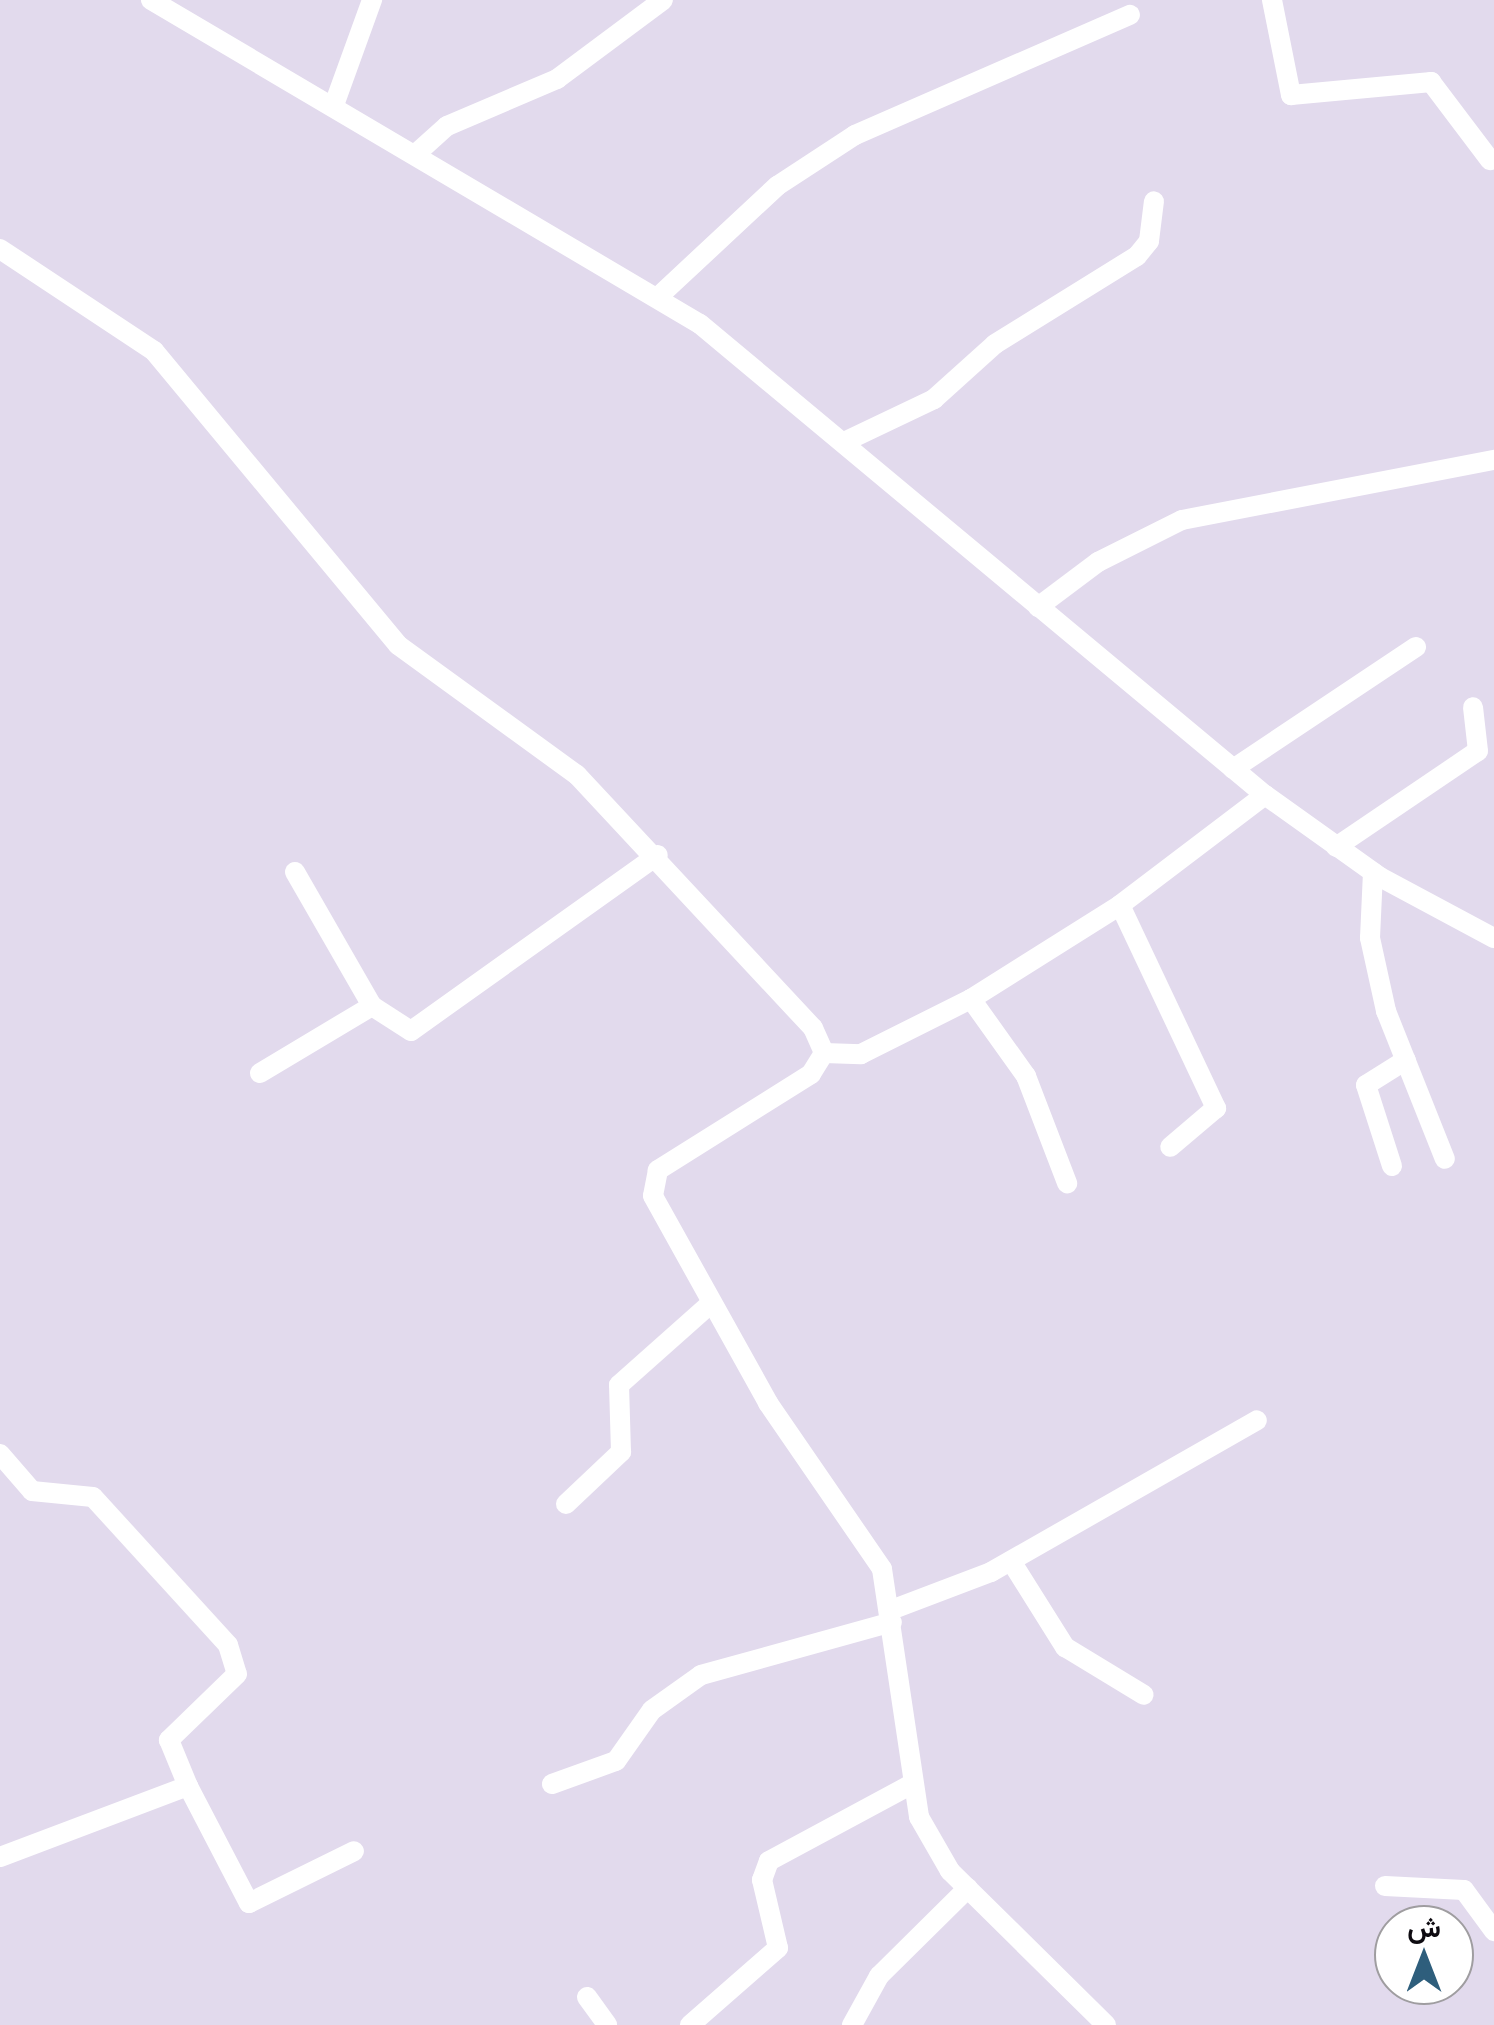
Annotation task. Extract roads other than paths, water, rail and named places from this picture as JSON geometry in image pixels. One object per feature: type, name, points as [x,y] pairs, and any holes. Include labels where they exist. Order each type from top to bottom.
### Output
[{"type":"street","points":[[151,0],[418,152],[658,297],[844,442],[1265,795],[1373,872],[1494,938]]},
{"type":"street","points":[[334,105],[372,0]]},
{"type":"street","points":[[418,152],[456,121],[557,79],[664,0]]},
{"type":"street","points":[[1272,0],[1292,95],[1431,82],[1490,160]]},
{"type":"street","points":[[658,297],[777,186],[854,135],[1130,15]]},
{"type":"street","points":[[844,442],[934,399],[996,344],[1137,256],[1149,241],[1154,202]]},
{"type":"street","points":[[0,249],[154,351],[398,645],[576,774],[782,988],[824,1053]]},
{"type":"street","points":[[1038,607],[1098,562],[1182,520],[1494,460]]},
{"type":"street","points":[[1233,769],[1416,647]]},
{"type":"street","points":[[1336,847],[1478,751],[1473,707]]},
{"type":"street","points":[[824,1053],[862,1054],[971,998],[1120,905],[1265,795]]},
{"type":"street","points":[[295,872],[372,1006],[399,1028],[423,1027],[498,961],[658,855]]},
{"type":"street","points":[[1373,872],[1374,960],[1406,1060],[1445,1160]]},
{"type":"street","points":[[1120,905],[1216,1108],[1170,1146]]},
{"type":"street","points":[[971,998],[1026,1076],[1045,1145],[1067,1184]]},
{"type":"street","points":[[260,1073],[372,1006]]},
{"type":"street","points":[[824,1053],[811,1074],[658,1170],[653,1196],[709,1304],[875,1557],[891,1616],[910,1785],[936,1848],[968,1888],[1106,2025]]},
{"type":"street","points":[[1392,1166],[1366,1084],[1406,1060]]},
{"type":"street","points":[[566,1504],[621,1452],[619,1385],[709,1304]]},
{"type":"street","points":[[552,1784],[616,1760],[652,1710],[701,1675],[891,1616],[1012,1561],[1257,1420]]},
{"type":"street","points":[[0,1454],[32,1491],[93,1497],[228,1645],[234,1682],[169,1740],[188,1786],[249,1903],[354,1850]]},
{"type":"street","points":[[1012,1561],[1066,1647],[1144,1695]]},
{"type":"street","points":[[690,2025],[778,1948],[762,1880],[769,1861],[910,1785]]},
{"type":"street","points":[[0,1857],[25,1855],[188,1786]]},
{"type":"street","points":[[1385,1886],[1464,1890],[1494,1931]]},
{"type":"street","points":[[852,2025],[879,1976],[968,1888]]},
{"type":"street","points":[[587,1997],[607,2025]]}]
